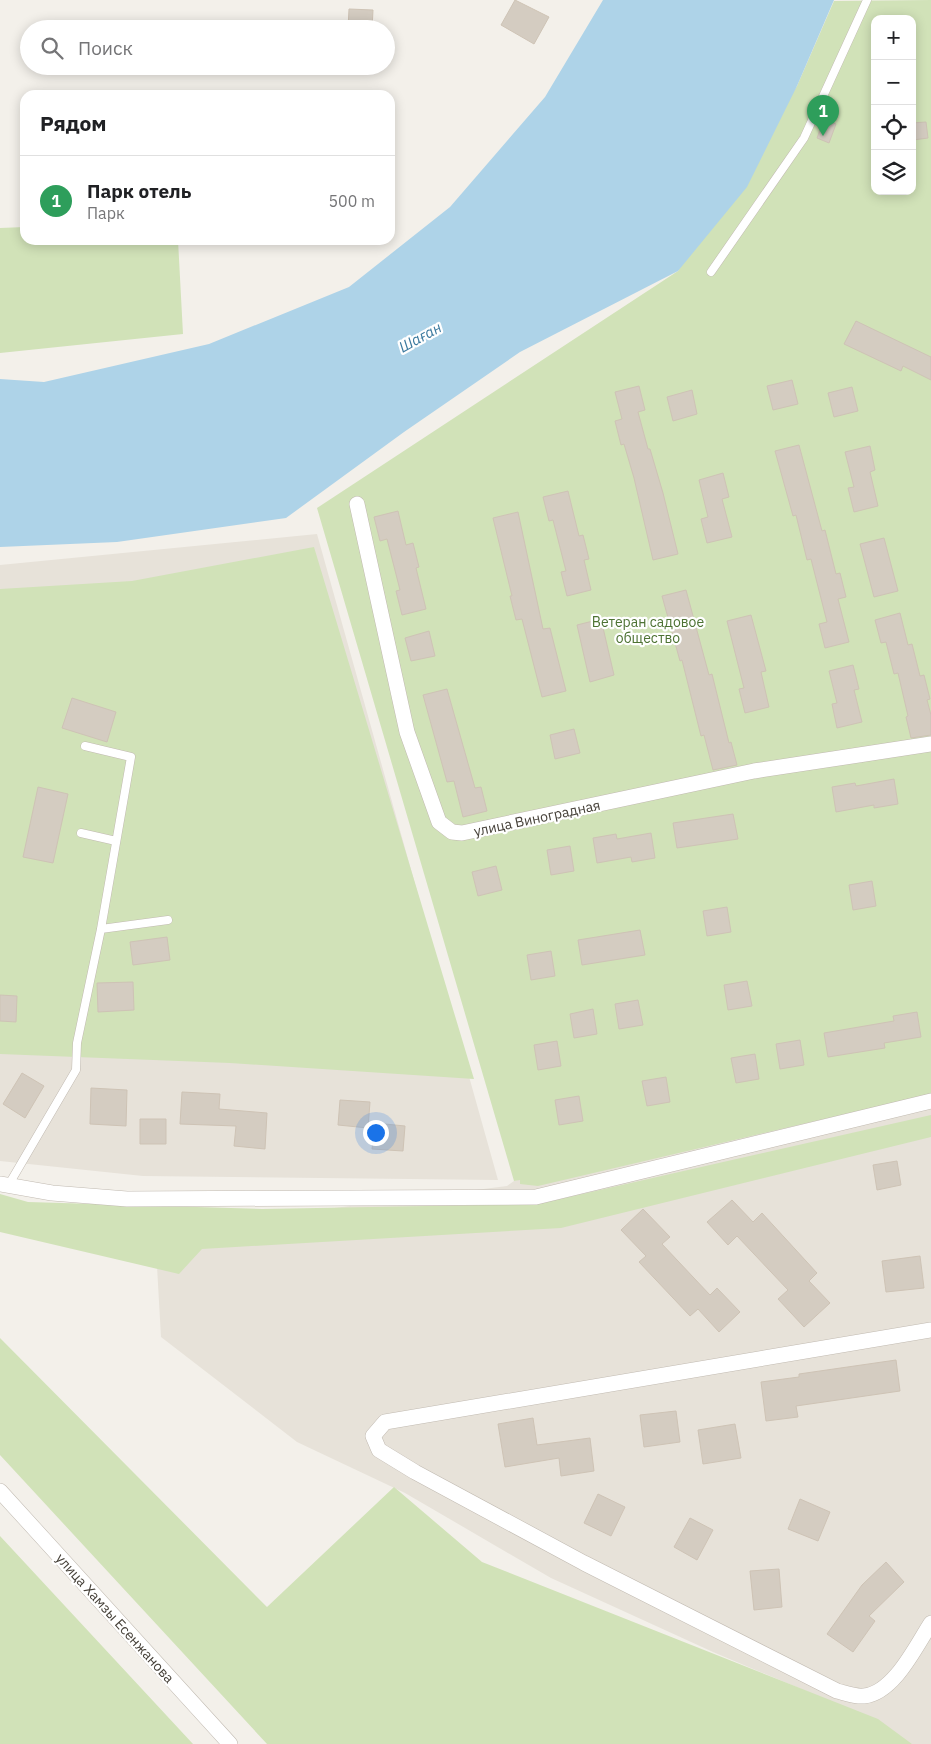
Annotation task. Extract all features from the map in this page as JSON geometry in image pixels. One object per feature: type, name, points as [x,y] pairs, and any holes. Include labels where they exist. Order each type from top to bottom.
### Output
[{"type":"street","name":"улица Виноградная","points":[[357,504],[407,732],[439,822],[452,832],[462,833],[754,771],[931,744]]},
{"type":"street","points":[[4,1185],[52,1193],[127,1199],[536,1197],[931,1101]]},
{"type":"street","points":[[931,1330],[385,1422],[374,1436],[379,1450],[415,1472],[584,1563],[837,1691],[864,1696],[881,1690],[899,1673],[931,1623]]},
{"type":"street","name":"улица Хамзы Есенжанова","points":[[0,1491],[230,1744]]},
{"type":"lane","points":[[711,272],[804,138],[868,0]]},
{"type":"lane","points":[[4,1185],[76,1070],[77,1043],[101,929],[131,757],[85,746]]},
{"type":"lane","points":[[81,833],[116,842]]},
{"type":"lane","points":[[101,929],[168,920]]},
{"type":"shaded area","points":[[317,534],[498,1180],[143,1176],[0,1161],[0,565]]},
{"type":"shaded area","points":[[931,1085],[931,1744],[867,1744],[825,1699],[713,1652],[551,1578],[405,1493],[297,1442],[161,1337],[155,1231],[507,1186],[514,1181]]},
{"type":"green space","name":"Ветеран садовое общество","points":[[931,0],[931,1094],[538,1186],[520,1184],[520,1180],[514,1181],[317,508],[678,271],[797,86],[834,1]]},
{"type":"green space","points":[[20,227],[20,245],[178,245],[183,334],[0,353],[0,228]]},
{"type":"green space","points":[[314,547],[474,1079],[230,1063],[0,1054],[0,589],[132,581]]},
{"type":"green space","points":[[931,1115],[931,1137],[561,1228],[202,1249],[179,1274],[0,1232],[0,1194],[28,1202],[262,1209],[538,1204]]},
{"type":"green space","points":[[0,1338],[267,1607],[394,1487],[482,1562],[878,1719],[912,1744],[267,1744],[0,1455]]},
{"type":"green space","points":[[0,1536],[193,1744],[0,1744]]},
{"type":"water","name":"Шаған","points":[[603,0],[834,0],[797,86],[747,187],[678,271],[520,352],[404,432],[286,518],[117,542],[0,547],[0,379],[44,382],[209,344],[349,287],[450,207],[545,97]]},
{"type":"building","points":[[515,0],[549,17],[534,44],[501,25]]},
{"type":"building","points":[[349,9],[373,10],[372,20],[348,20]]},
{"type":"building","points":[[824,119],[836,124],[829,143],[817,138]]},
{"type":"building","points":[[926,122],[928,138],[916,140],[916,123]]},
{"type":"building","points":[[856,321],[931,357],[931,380],[903,366],[901,371],[844,344]]},
{"type":"building","points":[[792,380],[798,404],[773,410],[767,386]]},
{"type":"building","points":[[639,386],[645,410],[638,412],[663,493],[678,554],[653,560],[634,478],[624,444],[621,445],[615,421],[622,419],[615,392]]},
{"type":"building","points":[[852,387],[858,411],[834,417],[828,393]]},
{"type":"building","points":[[692,390],[697,414],[673,421],[667,397]]},
{"type":"building","points":[[799,445],[822,531],[825,530],[836,574],[840,573],[846,597],[838,599],[849,642],[825,648],[819,624],[827,622],[811,559],[807,560],[796,515],[793,516],[775,451]]},
{"type":"building","points":[[870,446],[875,470],[870,472],[878,506],[854,512],[848,488],[854,487],[845,452]]},
{"type":"building","points":[[723,473],[729,497],[722,499],[732,537],[707,543],[701,519],[708,517],[699,480]]},
{"type":"building","points":[[568,491],[579,536],[583,535],[589,559],[584,560],[591,590],[567,596],[561,572],[566,571],[553,520],[549,521],[543,497]]},
{"type":"building","points":[[398,511],[406,545],[413,543],[419,567],[416,568],[426,609],[402,615],[396,591],[400,590],[387,539],[380,541],[374,517]]},
{"type":"building","points":[[518,512],[543,629],[550,628],[566,691],[542,697],[522,619],[516,620],[493,518]]},
{"type":"building","points":[[884,538],[898,591],[874,597],[860,544]]},
{"type":"building","points":[[686,590],[709,675],[712,674],[729,743],[731,742],[737,765],[713,770],[704,735],[701,736],[682,660],[680,661],[662,596]]},
{"type":"building","points":[[900,613],[908,645],[912,644],[920,676],[924,675],[930,699],[927,700],[931,715],[931,735],[911,738],[898,673],[894,674],[886,642],[881,643],[875,620]]},
{"type":"building","points":[[751,615],[766,671],[761,672],[769,707],[745,713],[739,689],[744,688],[727,621]]},
{"type":"building","points":[[601,619],[614,675],[590,682],[577,625]]},
{"type":"building","points":[[429,631],[435,656],[411,661],[405,638]]},
{"type":"building","points":[[853,665],[859,689],[854,690],[862,722],[837,728],[832,704],[837,703],[829,671]]},
{"type":"building","points":[[447,689],[475,788],[481,787],[487,811],[463,817],[454,781],[447,782],[423,695]]},
{"type":"building","points":[[72,698],[116,712],[107,742],[62,728]]},
{"type":"building","points":[[574,729],[580,753],[555,759],[550,735]]},
{"type":"building","points":[[894,779],[898,804],[874,808],[874,805],[836,812],[832,787],[855,783],[856,786]]},
{"type":"building","points":[[38,787],[68,794],[53,863],[23,857]]},
{"type":"building","points":[[733,814],[738,839],[677,848],[673,823]]},
{"type":"building","points":[[651,833],[655,858],[632,862],[631,857],[597,863],[593,838],[616,834],[617,839]]},
{"type":"building","points":[[570,846],[574,871],[551,875],[547,850]]},
{"type":"building","points":[[496,866],[502,890],[478,896],[472,872]]},
{"type":"building","points":[[872,881],[876,906],[853,910],[849,885]]},
{"type":"building","points":[[727,907],[731,932],[707,936],[703,911]]},
{"type":"building","points":[[640,930],[645,955],[582,965],[578,940]]},
{"type":"building","points":[[167,937],[170,960],[133,965],[130,942]]},
{"type":"building","points":[[551,951],[555,976],[531,980],[527,955]]},
{"type":"building","points":[[747,981],[752,1006],[728,1010],[724,985]]},
{"type":"building","points":[[133,982],[134,1010],[98,1012],[97,983]]},
{"type":"building","points":[[0,995],[17,996],[16,1022],[0,1021]]},
{"type":"building","points":[[638,1000],[643,1025],[619,1029],[615,1004]]},
{"type":"building","points":[[593,1009],[597,1034],[574,1038],[570,1014]]},
{"type":"building","points":[[917,1012],[921,1037],[884,1043],[885,1048],[828,1057],[824,1033],[894,1021],[893,1016]]},
{"type":"building","points":[[800,1040],[804,1065],[780,1069],[776,1044]]},
{"type":"building","points":[[557,1041],[561,1066],[538,1070],[534,1045]]},
{"type":"building","points":[[755,1054],[759,1079],[736,1083],[731,1058]]},
{"type":"building","points":[[22,1073],[44,1086],[25,1118],[3,1104]]},
{"type":"building","points":[[666,1077],[670,1102],[647,1106],[642,1081]]},
{"type":"building","points":[[91,1088],[127,1090],[126,1126],[90,1124]]},
{"type":"building","points":[[182,1092],[220,1094],[219,1109],[267,1113],[265,1149],[234,1146],[236,1126],[180,1124]]},
{"type":"building","points":[[579,1096],[583,1121],[559,1125],[555,1100]]},
{"type":"building","points":[[340,1100],[370,1102],[368,1128],[338,1125]]},
{"type":"building","points":[[140,1119],[166,1119],[166,1144],[140,1144]]},
{"type":"building","points":[[375,1123],[405,1126],[403,1151],[372,1149]]},
{"type":"building","points":[[897,1161],[901,1185],[877,1190],[873,1165]]},
{"type":"building","points":[[732,1200],[753,1222],[762,1213],[817,1273],[809,1281],[830,1303],[804,1327],[778,1299],[788,1290],[737,1236],[728,1245],[707,1222]]},
{"type":"building","points":[[643,1209],[670,1237],[662,1244],[710,1295],[717,1288],[740,1312],[719,1332],[698,1309],[690,1316],[639,1262],[646,1256],[621,1230]]},
{"type":"building","points":[[920,1256],[924,1288],[886,1292],[882,1261]]},
{"type":"building","points":[[896,1360],[900,1391],[796,1406],[798,1417],[766,1421],[761,1382],[799,1377],[799,1374]]},
{"type":"building","points":[[676,1411],[680,1442],[644,1447],[640,1415]]},
{"type":"building","points":[[533,1418],[537,1445],[590,1438],[594,1471],[561,1476],[559,1458],[505,1467],[498,1424]]},
{"type":"building","points":[[735,1424],[741,1458],[703,1464],[698,1430]]},
{"type":"building","points":[[598,1494],[625,1507],[611,1536],[584,1523]]},
{"type":"building","points":[[800,1499],[830,1512],[818,1541],[788,1529]]},
{"type":"building","points":[[690,1518],[713,1530],[697,1560],[674,1547]]},
{"type":"building","points":[[886,1562],[904,1582],[869,1616],[875,1621],[853,1652],[827,1634],[862,1585]]},
{"type":"building","points":[[779,1569],[782,1607],[754,1610],[750,1571]]},
{"type":"place","name":"Парк отель","points":[[823,136]]}]
